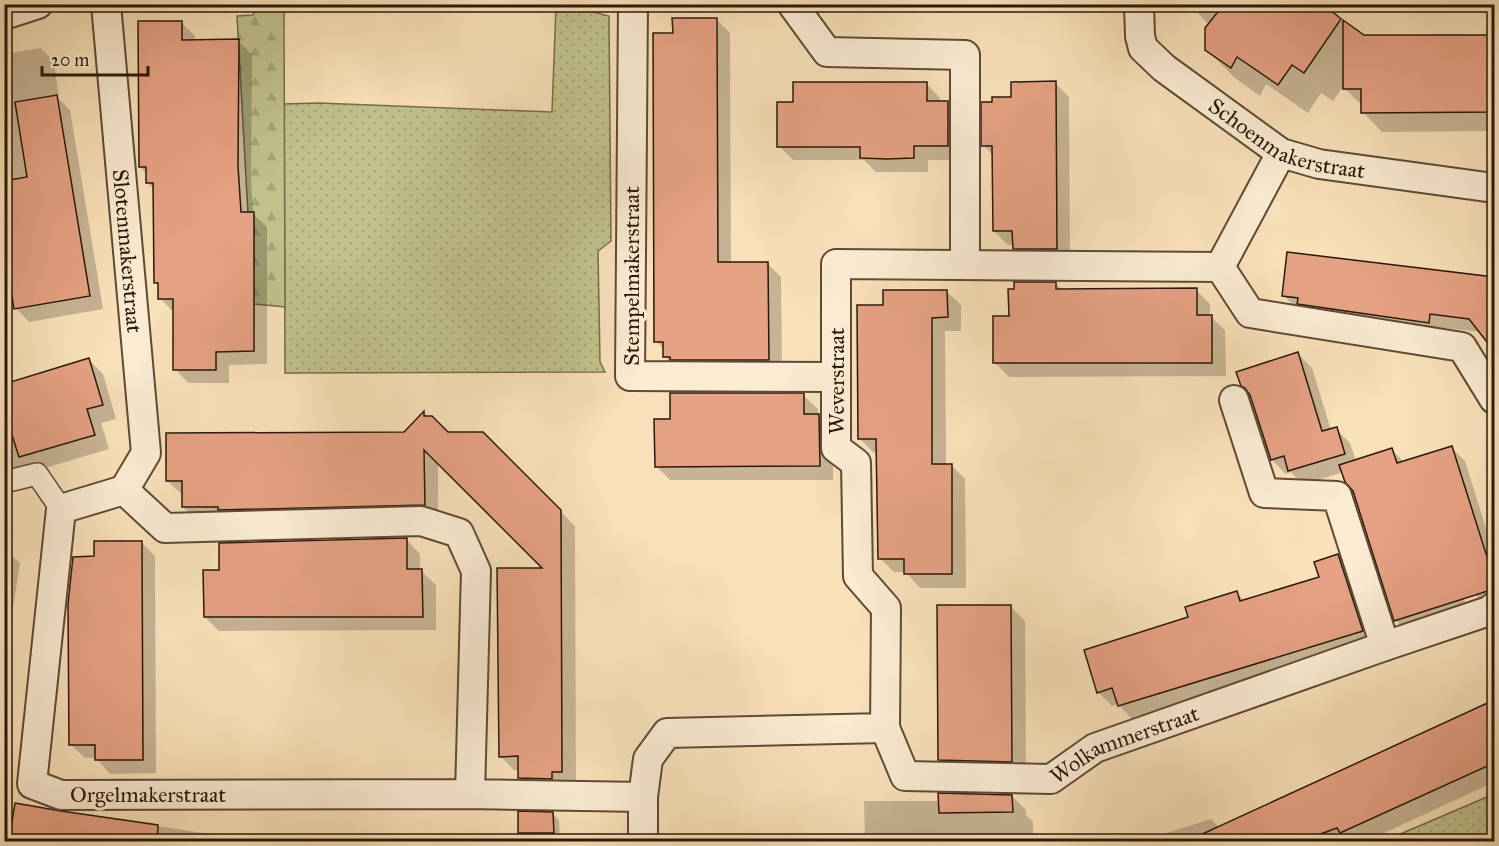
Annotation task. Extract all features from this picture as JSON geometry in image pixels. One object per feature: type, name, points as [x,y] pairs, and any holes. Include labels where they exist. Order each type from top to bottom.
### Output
[{"type":"street","points":[[4,15],[38,4]]},
{"type":"street","name":"Slotenmakerstraat","points":[[106,4],[146,453],[124,490]]},
{"type":"street","name":"Stempelmakerstraat","points":[[633,4],[630,376],[836,377]]},
{"type":"street","points":[[792,4],[826,52],[965,55],[965,265]]},
{"type":"street","name":"Schoenmakerstraat","points":[[1138,4],[1143,48],[1164,68],[1281,153],[1319,164],[1494,188]]},
{"type":"street","points":[[1281,153],[1220,267],[1250,313],[1462,347],[1494,399]]},
{"type":"street","name":"Weverstraat","points":[[885,729],[886,608],[858,576],[856,463],[836,448],[836,264],[1220,267]]},
{"type":"street","points":[[1234,400],[1264,493],[1337,496],[1385,646]]},
{"type":"street","points":[[4,482],[37,474],[61,509],[124,490],[165,528],[421,521],[459,533],[477,571],[470,794]]},
{"type":"street","name":"Orgelmakerstraat","points":[[61,509],[32,784],[61,795],[643,796]]},
{"type":"street","name":"Wolkammerstraat","points":[[885,729],[905,776],[1051,779],[1095,748],[1489,611],[1494,607]]},
{"type":"street","points":[[643,842],[643,796],[648,759],[667,733],[885,729]]},
{"type":"green space","points":[[257,5],[284,5],[285,307],[253,304],[237,16],[253,15]]},
{"type":"green space","points":[[556,5],[565,5],[609,16],[611,241],[598,251],[600,362],[605,372],[285,373],[284,104],[319,103],[552,112]]},
{"type":"green space","points":[[1494,794],[1494,841],[1384,841]]},
{"type":"building","points":[[1224,4],[1323,4],[1341,19],[1304,73],[1292,65],[1278,85],[1237,57],[1231,68],[1205,50],[1205,28]]},
{"type":"building","points":[[672,18],[717,18],[718,262],[768,262],[769,360],[670,360],[670,357],[663,357],[663,342],[654,342],[653,33],[673,33]]},
{"type":"building","points":[[1343,20],[1364,35],[1494,35],[1494,112],[1361,113],[1361,89],[1343,89]]},
{"type":"building","points":[[138,21],[182,21],[182,40],[239,39],[238,166],[241,212],[254,212],[254,351],[216,352],[216,370],[173,370],[173,299],[158,299],[158,283],[154,283],[153,183],[146,183],[146,167],[139,167]]},
{"type":"building","points":[[1056,81],[1057,249],[1013,249],[1012,231],[993,231],[992,146],[981,146],[981,102],[992,102],[992,97],[1011,97],[1011,82]]},
{"type":"building","points":[[793,82],[927,82],[927,101],[948,101],[948,146],[914,146],[914,158],[887,159],[860,158],[860,147],[777,147],[777,102],[793,102]]},
{"type":"building","points":[[57,95],[90,296],[14,309],[4,247],[4,181],[27,177],[15,102]]},
{"type":"building","points":[[1287,252],[1494,277],[1494,351],[1469,319],[1430,314],[1429,323],[1297,304],[1298,298],[1282,296]]},
{"type":"building","points":[[1014,282],[1056,282],[1056,289],[1197,288],[1197,315],[1212,315],[1212,363],[993,363],[993,316],[1009,316],[1008,289],[1014,289]]},
{"type":"building","points":[[883,290],[947,290],[948,317],[932,318],[932,464],[952,464],[952,574],[904,574],[904,559],[878,559],[876,439],[858,439],[857,305],[883,305]]},
{"type":"building","points":[[1298,352],[1322,431],[1337,427],[1345,454],[1288,471],[1284,456],[1271,460],[1250,395],[1241,386],[1236,372]]},
{"type":"building","points":[[89,358],[103,405],[87,409],[95,435],[19,457],[11,432],[4,434],[4,384]]},
{"type":"building","points":[[670,393],[804,393],[804,414],[819,414],[820,466],[655,467],[654,419],[670,419]]},
{"type":"building","points":[[424,411],[424,416],[432,416],[448,432],[483,432],[561,510],[562,772],[552,772],[552,779],[518,778],[518,756],[499,757],[497,568],[542,568],[424,450],[425,505],[218,510],[218,507],[182,507],[182,481],[166,481],[166,433],[404,432]]},
{"type":"building","points":[[1452,446],[1494,579],[1494,589],[1394,621],[1353,491],[1345,482],[1339,465],[1392,448],[1397,463]]},
{"type":"building","points":[[407,538],[407,569],[422,569],[423,617],[204,617],[203,570],[219,570],[219,543]]},
{"type":"building","points":[[94,541],[142,541],[143,760],[95,760],[95,745],[69,745],[68,604],[73,557],[94,556]]},
{"type":"building","points":[[1338,554],[1363,631],[1118,706],[1112,688],[1097,693],[1084,650],[1188,617],[1185,607],[1237,591],[1240,601],[1319,577],[1314,562]]},
{"type":"building","points":[[937,605],[1011,605],[1012,762],[938,760]]},
{"type":"building","points":[[1494,700],[1494,763],[1340,833],[1337,828],[1299,842],[1185,842]]},
{"type":"building","points":[[938,793],[1012,795],[1013,812],[939,813]]},
{"type":"building","points":[[15,803],[158,825],[157,842],[9,842]]},
{"type":"building","points":[[518,811],[553,812],[554,833],[518,833]]}]
